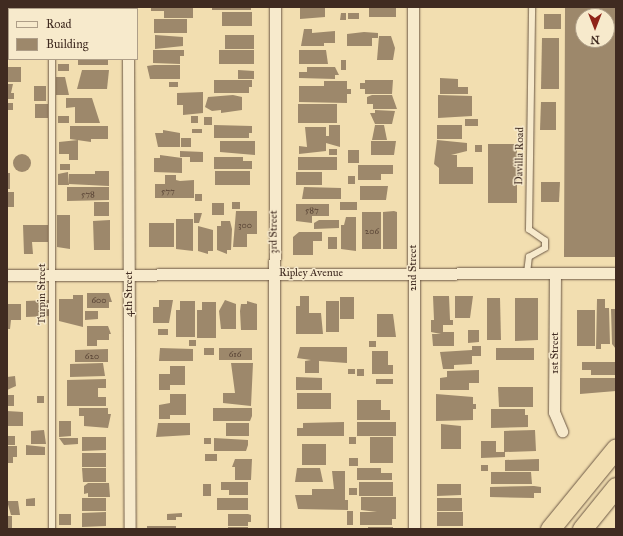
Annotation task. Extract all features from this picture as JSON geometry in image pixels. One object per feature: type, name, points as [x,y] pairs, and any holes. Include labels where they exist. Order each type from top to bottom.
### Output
[{"type":"highway","points":[[550,529],[616,448]]},
{"type":"highway","points":[[582,529],[616,487]]},
{"type":"street","name":"3rd Street","points":[[274,529],[275,7]]},
{"type":"street","name":"2nd Street","points":[[413,7],[414,529]]},
{"type":"street","name":"4th Street","points":[[128,60],[130,529]]},
{"type":"street","name":"1st Street","points":[[555,273],[554,412],[562,431]]},
{"type":"street","name":"Ripley Avenue","points":[[7,274],[616,273]]},
{"type":"lane","name":"Davilla Road","points":[[527,273],[529,257],[545,248],[546,241],[529,230],[532,7]]},
{"type":"lane","name":"Turpin Street","points":[[52,60],[52,529]]},
{"type":"building","points":[[73,7],[108,7],[108,8]]},
{"type":"building","points":[[151,7],[193,7],[193,18],[164,18],[164,11],[151,11]]},
{"type":"building","points":[[212,7],[251,7],[251,10],[212,10]]},
{"type":"building","points":[[300,7],[325,8],[325,17],[300,19]]},
{"type":"building","points":[[369,7],[396,7],[396,17],[369,17]]},
{"type":"building","points":[[565,7],[616,7],[616,257],[564,257]]},
{"type":"building","points":[[222,12],[252,12],[252,26],[222,26]]},
{"type":"building","points":[[341,13],[346,13],[346,20],[340,20]]},
{"type":"building","points":[[348,13],[359,13],[359,19],[348,19]]},
{"type":"building","points":[[544,14],[561,14],[561,29],[544,29]]},
{"type":"building","points":[[154,19],[187,19],[187,33],[154,33]]},
{"type":"building","points":[[304,29],[312,29],[312,33],[335,31],[335,43],[324,43],[324,46],[301,46]]},
{"type":"building","points":[[364,32],[378,33],[378,38],[372,38],[372,46],[347,46],[347,34]]},
{"type":"building","points":[[155,35],[183,37],[183,46],[155,49]]},
{"type":"building","points":[[225,35],[254,35],[254,49],[225,49]]},
{"type":"building","points":[[379,36],[391,36],[395,48],[393,60],[377,60]]},
{"type":"building","points":[[542,38],[559,38],[559,89],[541,89]]},
{"type":"building","points":[[153,50],[184,50],[184,56],[180,56],[180,64],[153,63]]},
{"type":"building","points":[[219,50],[254,50],[254,64],[219,64]]},
{"type":"building","points":[[299,50],[326,50],[328,64],[299,64]]},
{"type":"building","points":[[78,60],[108,60],[108,65],[78,65]]},
{"type":"building","points":[[341,60],[346,60],[346,70],[341,70]]},
{"type":"building","points":[[58,64],[69,64],[69,71],[58,71]]},
{"type":"building","points":[[180,65],[180,79],[150,79],[147,66]]},
{"type":"building","points":[[7,67],[21,67],[21,82],[7,82]]},
{"type":"building","points":[[307,67],[335,67],[339,75],[335,75],[335,79],[299,78],[299,72],[307,72]]},
{"type":"building","points":[[82,70],[109,70],[107,89],[77,89]]},
{"type":"building","points":[[238,70],[254,71],[254,79],[238,79]]},
{"type":"building","points":[[56,77],[65,77],[69,95],[56,95]]},
{"type":"building","points":[[440,78],[458,79],[458,87],[468,87],[468,94],[440,94]]},
{"type":"building","points":[[214,80],[252,80],[252,87],[249,87],[249,93],[214,93]]},
{"type":"building","points":[[365,80],[393,80],[392,94],[365,94],[365,89],[360,89],[360,83],[365,83]]},
{"type":"building","points":[[324,81],[347,81],[347,89],[351,89],[351,94],[347,94],[347,103],[299,102],[299,86],[324,86]]},
{"type":"building","points":[[169,82],[178,82],[178,87],[169,87]]},
{"type":"building","points":[[7,84],[13,84],[11,93],[14,93],[14,99],[7,99]]},
{"type":"building","points":[[34,86],[46,86],[46,101],[34,101]]},
{"type":"building","points":[[203,92],[203,113],[183,115],[183,105],[177,105],[177,93]]},
{"type":"building","points":[[233,95],[242,97],[242,110],[221,113],[221,110],[212,111],[205,107],[208,97]]},
{"type":"building","points":[[372,95],[392,95],[397,109],[373,109],[373,104],[367,104],[367,97]]},
{"type":"building","points":[[438,95],[472,96],[472,116],[438,118]]},
{"type":"building","points":[[66,98],[92,98],[100,123],[75,123],[75,107],[66,108]]},
{"type":"building","points":[[541,102],[556,102],[556,130],[540,130]]},
{"type":"building","points":[[7,103],[13,103],[13,110],[7,110]]},
{"type":"building","points":[[35,104],[48,104],[48,118],[35,118]]},
{"type":"building","points":[[298,104],[337,104],[337,123],[298,123]]},
{"type":"building","points":[[375,110],[395,111],[392,124],[375,124],[370,113],[375,113]]},
{"type":"building","points":[[58,116],[69,116],[69,123],[58,123]]},
{"type":"building","points":[[191,116],[198,116],[198,123],[191,123]]},
{"type":"building","points":[[204,117],[212,117],[212,125],[204,125]]},
{"type":"building","points":[[465,119],[478,119],[478,126],[465,126]]},
{"type":"building","points":[[214,125],[252,126],[252,133],[249,133],[249,138],[214,138]]},
{"type":"building","points":[[329,125],[340,125],[340,147],[326,143],[326,151],[299,154],[299,146],[307,147],[305,127],[326,127],[326,136],[329,136]]},
{"type":"building","points":[[375,125],[384,125],[387,140],[372,140]]},
{"type":"building","points":[[437,125],[462,125],[462,139],[437,139]]},
{"type":"building","points":[[70,126],[108,126],[108,139],[91,139],[91,142],[70,139]]},
{"type":"building","points":[[192,129],[202,129],[202,133],[192,133]]},
{"type":"building","points":[[163,130],[180,133],[180,147],[158,147],[155,133],[163,133]]},
{"type":"building","points":[[181,138],[191,138],[191,147],[181,147]]},
{"type":"building","points":[[78,140],[78,160],[69,160],[69,154],[59,154],[59,142]]},
{"type":"building","points":[[437,140],[467,143],[467,151],[451,155],[457,155],[457,167],[473,167],[473,184],[439,184],[439,168],[434,164]]},
{"type":"building","points":[[220,141],[255,141],[255,155],[220,152]]},
{"type":"building","points":[[371,141],[396,141],[394,155],[371,155]]},
{"type":"building","points":[[488,144],[517,144],[517,203],[488,203]]},
{"type":"building","points":[[475,145],[482,145],[482,152],[475,152]]},
{"type":"building","points":[[329,149],[337,149],[337,155],[329,155]]},
{"type":"building","points":[[348,150],[359,150],[359,163],[348,163]]},
{"type":"building","points":[[180,151],[203,152],[203,162],[190,162],[190,157],[180,157]]},
{"type":"building","points":[[18,154],[26,154],[31,159],[29,170],[26,172],[18,172],[13,167],[13,159]]},
{"type":"building","points":[[160,155],[182,158],[182,173],[154,172],[154,158],[160,158]]},
{"type":"building","points":[[214,157],[243,157],[243,161],[252,161],[252,169],[214,169]]},
{"type":"building","points":[[298,157],[337,157],[337,170],[298,170]]},
{"type":"building","points":[[60,164],[70,164],[70,170],[60,170]]},
{"type":"building","points":[[358,165],[393,165],[393,174],[381,174],[381,180],[358,180]]},
{"type":"building","points":[[95,171],[109,171],[109,186],[69,184],[69,174],[95,174]]},
{"type":"building","points":[[215,171],[250,171],[250,185],[215,185]]},
{"type":"building","points":[[68,172],[69,185],[58,185],[58,174]]},
{"type":"building","points":[[296,172],[322,172],[322,185],[296,185]]},
{"type":"building","points":[[7,173],[10,173],[10,189],[7,189]]},
{"type":"building","points":[[165,175],[176,175],[176,180],[180,181],[194,180],[194,198],[155,198],[155,184],[165,184]]},
{"type":"building","points":[[348,176],[355,176],[355,184],[348,184]]},
{"type":"building","points":[[541,182],[560,182],[559,202],[541,202]]},
{"type":"building","points":[[360,186],[388,186],[386,200],[360,200]]},
{"type":"building","points":[[67,187],[109,187],[109,200],[67,201]]},
{"type":"building","points":[[304,187],[341,188],[341,199],[302,199]]},
{"type":"building","points":[[7,192],[14,192],[14,207],[7,207]]},
{"type":"building","points":[[195,194],[202,194],[202,201],[195,201]]},
{"type":"building","points":[[94,202],[109,202],[109,216],[94,216]]},
{"type":"building","points":[[232,202],[240,202],[240,209],[232,209]]},
{"type":"building","points":[[340,202],[357,202],[357,210],[340,210]]},
{"type":"building","points":[[212,203],[224,203],[224,215],[212,215]]},
{"type":"building","points":[[296,204],[329,204],[329,216],[312,216],[312,223],[296,221]]},
{"type":"building","points":[[236,211],[257,211],[257,234],[247,234],[247,247],[233,247]]},
{"type":"building","points":[[362,212],[381,212],[381,249],[362,249]]},
{"type":"building","points":[[383,212],[397,212],[397,249],[383,249]]},
{"type":"building","points":[[194,213],[202,213],[199,223],[194,223]]},
{"type":"building","points":[[57,215],[70,215],[70,249],[57,247]]},
{"type":"building","points":[[346,217],[356,217],[356,251],[341,249],[341,225],[344,225]]},
{"type":"building","points":[[176,219],[193,219],[193,251],[176,249]]},
{"type":"building","points":[[110,220],[110,250],[94,250],[93,221]]},
{"type":"building","points":[[319,220],[339,220],[339,228],[314,229],[314,223]]},
{"type":"building","points":[[221,221],[230,221],[232,229],[231,250],[227,250],[227,254],[217,250],[217,226],[221,226]]},
{"type":"building","points":[[149,223],[174,223],[174,247],[149,247]]},
{"type":"building","points":[[23,225],[48,225],[48,242],[32,242],[33,254],[24,254]]},
{"type":"building","points":[[198,226],[213,230],[213,251],[208,251],[208,254],[198,251]]},
{"type":"building","points":[[299,232],[322,232],[322,241],[313,241],[313,255],[293,255],[293,237]]},
{"type":"building","points":[[328,237],[337,237],[337,249],[328,249]]},
{"type":"building","points":[[87,293],[109,293],[112,302],[109,302],[109,308],[87,308]]},
{"type":"building","points":[[73,295],[83,295],[83,327],[59,321],[59,299],[73,299]]},
{"type":"building","points":[[300,296],[309,296],[309,313],[321,313],[323,334],[296,334],[296,306],[300,306]]},
{"type":"building","points":[[433,296],[449,296],[450,320],[453,320],[453,325],[443,325],[443,332],[454,332],[454,346],[433,346],[432,334],[441,334],[431,332],[431,320],[434,320]]},
{"type":"building","points":[[455,296],[473,296],[470,318],[455,318]]},
{"type":"building","points":[[340,297],[354,297],[354,319],[340,319]]},
{"type":"building","points":[[487,298],[500,298],[501,340],[487,340]]},
{"type":"building","points":[[515,298],[538,298],[538,340],[515,341]]},
{"type":"building","points":[[597,299],[605,299],[605,308],[609,308],[610,344],[601,344],[601,349],[596,349]]},
{"type":"building","points":[[49,300],[49,316],[26,317],[26,301]]},
{"type":"building","points":[[159,300],[173,300],[169,323],[153,323],[153,307],[159,307]]},
{"type":"building","points":[[225,300],[236,304],[236,329],[221,329],[219,311]]},
{"type":"building","points":[[180,301],[195,301],[195,337],[176,337],[176,310],[180,310]]},
{"type":"building","points":[[247,301],[257,304],[257,330],[241,330],[241,304],[247,304]]},
{"type":"building","points":[[326,301],[339,301],[339,332],[326,332]]},
{"type":"building","points":[[202,302],[216,302],[216,338],[197,338],[197,310],[202,310]]},
{"type":"building","points":[[7,304],[21,304],[21,320],[11,320],[10,329],[7,329]]},
{"type":"building","points":[[611,309],[616,309],[616,349],[612,344]]},
{"type":"building","points":[[577,310],[595,310],[595,346],[577,346]]},
{"type":"building","points":[[85,311],[98,311],[98,319],[85,320]]},
{"type":"building","points":[[377,314],[393,314],[396,337],[377,337]]},
{"type":"building","points":[[87,326],[108,326],[111,334],[109,334],[109,340],[97,340],[97,346],[87,346]]},
{"type":"building","points":[[158,329],[168,329],[168,335],[158,335]]},
{"type":"building","points":[[468,330],[479,330],[479,342],[468,343]]},
{"type":"building","points":[[189,340],[196,340],[196,346],[189,346]]},
{"type":"building","points":[[369,341],[376,341],[376,347],[369,347]]},
{"type":"building","points":[[472,346],[481,346],[481,356],[472,356],[472,364],[454,365],[454,369],[443,369],[440,352],[472,350]]},
{"type":"building","points":[[300,347],[347,347],[347,363],[319,361],[319,373],[305,373],[305,361],[311,360],[297,358]]},
{"type":"building","points":[[160,348],[193,349],[193,361],[159,361]]},
{"type":"building","points":[[204,348],[214,348],[214,355],[204,355]]},
{"type":"building","points":[[219,348],[252,348],[252,360],[219,360]]},
{"type":"building","points":[[496,348],[534,348],[534,360],[496,360]]},
{"type":"building","points":[[108,349],[108,362],[75,362],[75,350]]},
{"type":"building","points":[[372,351],[388,351],[388,365],[393,365],[393,374],[372,374]]},
{"type":"building","points":[[582,362],[616,362],[616,375],[591,375],[591,370],[582,370]]},
{"type":"building","points":[[103,363],[105,376],[70,377],[70,364]]},
{"type":"building","points":[[231,363],[253,363],[251,406],[223,403],[223,393],[235,393]]},
{"type":"building","points":[[170,366],[185,366],[185,385],[170,385],[170,390],[159,390],[159,374],[170,374]]},
{"type":"building","points":[[348,369],[355,369],[355,374],[348,374]]},
{"type":"building","points":[[357,369],[364,369],[364,376],[357,376]]},
{"type":"building","points":[[479,370],[479,383],[469,383],[469,390],[440,390],[440,378],[447,377],[447,371]]},
{"type":"building","points":[[15,376],[16,386],[7,390],[7,377]]},
{"type":"building","points":[[296,377],[322,378],[322,390],[296,390]]},
{"type":"building","points":[[580,378],[616,378],[616,391],[580,394]]},
{"type":"building","points":[[106,379],[106,388],[98,388],[98,397],[106,397],[106,406],[67,406],[67,380]]},
{"type":"building","points":[[376,379],[393,379],[393,384],[376,384]]},
{"type":"building","points":[[498,387],[533,387],[533,407],[499,407]]},
{"type":"building","points":[[297,393],[331,393],[331,409],[297,409]]},
{"type":"building","points":[[170,394],[186,394],[186,415],[170,415],[170,419],[159,419],[159,405],[170,403]]},
{"type":"building","points":[[436,394],[473,397],[473,404],[476,404],[476,409],[473,409],[473,420],[436,421]]},
{"type":"building","points":[[7,395],[14,395],[14,406],[7,406]]},
{"type":"building","points":[[37,396],[44,396],[44,403],[37,403]]},
{"type":"building","points":[[357,400],[381,400],[381,410],[390,410],[390,420],[357,420]]},
{"type":"building","points":[[79,408],[108,408],[108,414],[111,414],[108,428],[84,426],[84,416],[79,416]]},
{"type":"building","points":[[213,408],[252,408],[252,416],[250,421],[213,421]]},
{"type":"building","points":[[491,409],[525,409],[525,415],[528,415],[528,427],[491,428]]},
{"type":"building","points":[[7,411],[23,412],[23,426],[7,426]]},
{"type":"building","points":[[59,421],[71,421],[71,436],[59,437]]},
{"type":"building","points":[[344,422],[344,436],[297,436],[297,428],[303,428],[303,423]]},
{"type":"building","points":[[357,422],[396,422],[396,436],[357,436]]},
{"type":"building","points":[[158,423],[190,423],[190,435],[156,437]]},
{"type":"building","points":[[226,423],[249,423],[249,436],[226,436]]},
{"type":"building","points":[[441,424],[461,426],[461,449],[441,449]]},
{"type":"building","points":[[44,430],[46,444],[31,444],[31,431]]},
{"type":"building","points":[[535,430],[536,451],[505,452],[505,457],[481,458],[481,441],[496,441],[496,452],[504,452],[504,431]]},
{"type":"building","points":[[7,436],[15,436],[15,445],[7,445]]},
{"type":"building","points":[[82,437],[106,437],[106,450],[82,451]]},
{"type":"building","points":[[349,437],[356,437],[356,444],[349,444]]},
{"type":"building","points":[[370,437],[393,437],[393,463],[370,463]]},
{"type":"building","points":[[59,438],[78,438],[78,444],[64,445]]},
{"type":"building","points":[[204,438],[211,438],[211,444],[204,444]]},
{"type":"building","points":[[214,438],[248,440],[248,445],[246,451],[214,451]]},
{"type":"building","points":[[302,444],[326,444],[326,465],[302,465]]},
{"type":"building","points":[[26,445],[45,447],[45,455],[26,455]]},
{"type":"building","points":[[7,446],[17,446],[17,457],[13,457],[13,463],[7,463]]},
{"type":"building","points":[[82,453],[106,453],[106,467],[82,467]]},
{"type":"building","points":[[205,454],[217,454],[217,461],[205,461]]},
{"type":"building","points":[[349,458],[358,458],[358,466],[349,466]]},
{"type":"building","points":[[235,459],[252,459],[251,480],[235,480],[235,467],[232,467]]},
{"type":"building","points":[[539,459],[539,471],[505,471],[505,460]]},
{"type":"building","points":[[481,465],[488,465],[488,471],[481,471]]},
{"type":"building","points":[[82,468],[106,468],[106,482],[83,482]]},
{"type":"building","points":[[297,468],[320,468],[323,482],[295,482]]},
{"type":"building","points":[[357,468],[381,468],[381,473],[392,473],[392,480],[357,480]]},
{"type":"building","points":[[332,471],[345,471],[345,500],[348,500],[348,510],[298,509],[295,495],[312,495],[312,489],[334,489]]},
{"type":"building","points":[[491,472],[531,472],[532,484],[491,484]]},
{"type":"building","points":[[221,482],[248,482],[248,495],[229,495],[229,490],[221,490]]},
{"type":"building","points":[[359,482],[393,482],[393,496],[359,496]]},
{"type":"building","points":[[88,483],[109,483],[110,497],[88,497],[88,493],[84,494],[84,486]]},
{"type":"building","points":[[203,484],[211,484],[211,496],[203,496]]},
{"type":"building","points":[[437,484],[461,484],[461,495],[437,496]]},
{"type":"building","points":[[490,487],[541,487],[541,493],[534,493],[534,498],[490,497]]},
{"type":"building","points":[[349,488],[357,488],[357,495],[349,495]]},
{"type":"building","points":[[361,497],[396,497],[396,519],[392,519],[392,525],[360,525],[360,512],[377,512],[361,510]]},
{"type":"building","points":[[35,498],[35,506],[26,506],[26,499]]},
{"type":"building","points":[[82,498],[106,498],[106,511],[82,511]]},
{"type":"building","points":[[217,498],[248,498],[248,510],[217,510]]},
{"type":"building","points":[[437,498],[462,498],[462,511],[437,511]]},
{"type":"building","points":[[7,501],[18,501],[20,515],[11,515]]},
{"type":"building","points":[[347,511],[353,511],[353,525],[347,525]]},
{"type":"building","points":[[106,512],[106,526],[82,527],[82,513]]},
{"type":"building","points":[[437,512],[463,512],[463,526],[437,526]]},
{"type":"building","points":[[182,513],[182,517],[176,517],[176,520],[167,520],[167,514]]},
{"type":"building","points":[[59,514],[71,514],[71,525],[59,525]]},
{"type":"building","points":[[228,514],[251,515],[251,522],[248,522],[248,526],[228,526]]},
{"type":"building","points":[[7,516],[12,516],[12,529],[7,529]]},
{"type":"building","points":[[147,526],[176,526],[176,529],[147,529]]},
{"type":"building","points":[[228,527],[248,527],[248,529],[228,529]]},
{"type":"building","points":[[368,527],[393,527],[393,529],[368,529]]}]
